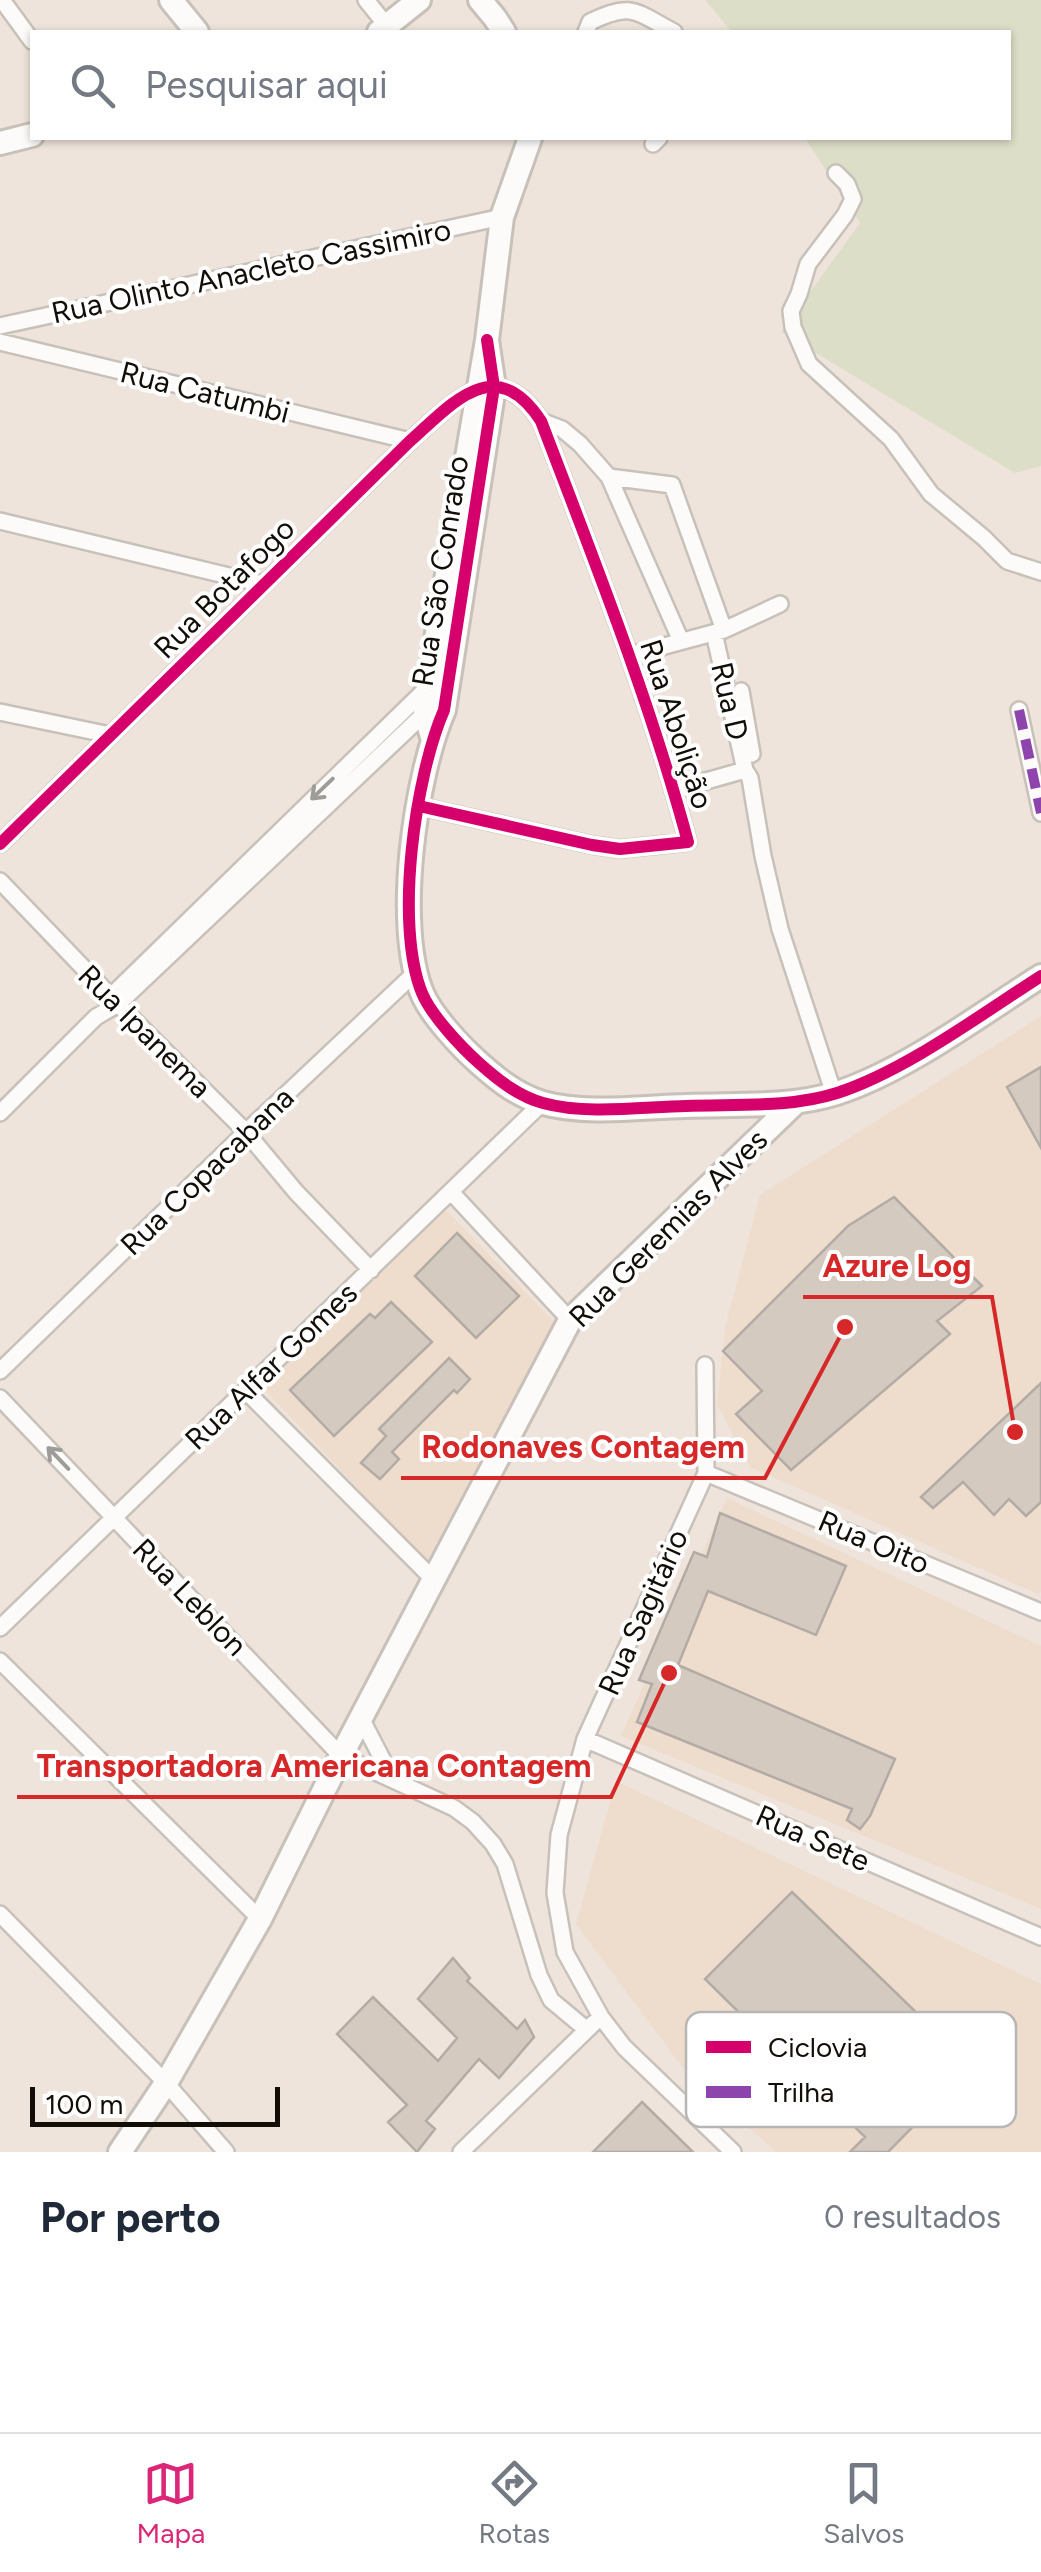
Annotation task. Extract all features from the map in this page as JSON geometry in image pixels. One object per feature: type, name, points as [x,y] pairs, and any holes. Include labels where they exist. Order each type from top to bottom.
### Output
[{"type":"street","points":[[2,0],[30,38]]},
{"type":"street","points":[[171,0],[195,30]]},
{"type":"street","points":[[366,0],[383,29],[419,0]]},
{"type":"street","points":[[480,0],[503,30]]},
{"type":"street","points":[[588,27],[593,0]]},
{"type":"street","points":[[588,27],[612,12],[631,10],[670,30]]},
{"type":"street","points":[[0,143],[30,136]]},
{"type":"street","name":"Rua São Conrado","points":[[529,140],[502,217],[487,340],[486,387],[408,876],[416,972],[424,997],[462,1048],[505,1086],[542,1103],[590,1109],[796,1102],[870,1081],[1041,976]]},
{"type":"street","points":[[836,173],[847,184],[853,199],[846,215],[808,264],[791,312],[808,364],[891,439],[931,494],[1007,561],[1041,572]]},
{"type":"street","name":"Rua Olinto Anacleto Cassimiro","points":[[0,326],[502,217]]},
{"type":"street","name":"Rua Catumbi","points":[[0,342],[410,441]]},
{"type":"street","name":"Rua Abolição","points":[[419,806],[620,849],[688,842],[631,656],[541,421],[521,398],[486,387]]},
{"type":"street","name":"Rua Botafogo","points":[[0,844],[410,441],[461,396],[486,387]]},
{"type":"street","name":"Rua Abolição","points":[[541,421],[580,444],[609,476],[681,640]]},
{"type":"street","points":[[609,476],[672,485],[719,632]]},
{"type":"street","points":[[0,522],[262,584]]},
{"type":"street","points":[[631,656],[719,632],[780,604]]},
{"type":"street","name":"Rua D","points":[[719,632],[748,774]]},
{"type":"street","name":"Rua Abolição","points":[[742,690],[753,764],[748,774],[763,856],[780,929],[834,1094]]},
{"type":"street","points":[[0,1113],[364,760],[436,699]]},
{"type":"street","points":[[364,760],[436,699]]},
{"type":"street","points":[[1019,710],[1041,813]]},
{"type":"street","points":[[0,712],[110,736]]},
{"type":"street","name":"Rua Abolição","points":[[674,790],[748,774]]},
{"type":"street","name":"Rua Ipanema","points":[[0,881],[246,1132],[296,1192],[371,1270]]},
{"type":"street","name":"Rua Copacabana","points":[[0,1371],[416,972]]},
{"type":"street","name":"Rua Geremias Alves","points":[[120,2152],[166,2083],[260,1919],[570,1320],[796,1102]]},
{"type":"street","name":"Rua Alfar Gomes","points":[[0,1628],[542,1103]]},
{"type":"street","points":[[452,1193],[570,1320]]},
{"type":"street","name":"Rua Sagitário","points":[[686,2107],[624,2047],[601,2016],[565,1952],[555,1893],[559,1834],[586,1739],[706,1473],[705,1365]]},
{"type":"street","points":[[245,1390],[433,1579]]},
{"type":"street","name":"Rua Leblon","points":[[0,1398],[341,1756],[454,1808],[474,1822],[505,1864],[551,2000],[587,2030]]},
{"type":"street","name":"Rua Oito","points":[[706,1473],[1041,1612]]},
{"type":"street","points":[[0,1661],[260,1919]]},
{"type":"street","points":[[362,1718],[392,1778]]},
{"type":"street","name":"Rua Sete","points":[[586,1739],[1041,1937]]},
{"type":"street","points":[[0,1914],[166,2083],[226,2152]]},
{"type":"street","points":[[464,2151],[601,2016]]},
{"type":"street","name":"Rua Sagitário","points":[[707,2127],[733,2152]]},
{"type":"shaded area","points":[[1041,1016],[1038,1594],[750,1467],[717,1405],[725,1328],[760,1195]]},
{"type":"shaded area","points":[[446,1210],[554,1322],[427,1561],[262,1387]]},
{"type":"shaded area","points":[[727,1498],[1041,1646],[1041,1909],[621,1736]]},
{"type":"shaded area","points":[[616,1781],[1041,1984],[1041,2152],[776,2152],[748,2127],[1016,2127],[1016,2012],[686,2012],[686,2072],[576,1924]]},
{"type":"green space","points":[[705,0],[1041,0],[1041,466],[1015,473],[781,332],[860,223],[806,140],[1011,140],[1011,30],[730,30]]},
{"type":"building","points":[[1041,1067],[1041,1148],[1007,1087]]},
{"type":"building","points":[[894,1197],[982,1286],[937,1321],[950,1334],[791,1470],[736,1414],[762,1391],[723,1351],[848,1226]]},
{"type":"building","points":[[457,1233],[519,1296],[476,1338],[415,1276]]},
{"type":"building","points":[[391,1302],[432,1342],[334,1436],[290,1390],[370,1314],[375,1318]]},
{"type":"building","points":[[449,1358],[470,1379],[392,1452],[399,1459],[380,1479],[361,1463],[386,1436],[379,1429]]},
{"type":"building","points":[[1041,1383],[1041,1502],[1026,1516],[1009,1499],[994,1515],[963,1482],[933,1508],[921,1497]]},
{"type":"building","points":[[720,1513],[846,1566],[816,1635],[708,1591],[678,1665],[895,1759],[870,1816],[860,1829],[847,1820],[852,1809],[637,1722],[652,1684],[639,1680],[694,1552],[707,1557]]},
{"type":"building","points":[[792,1892],[916,2012],[738,2012],[705,1979]]},
{"type":"building","points":[[453,1958],[470,1978],[467,1981],[517,2029],[525,2020],[534,2037],[499,2078],[479,2059],[426,2121],[435,2129],[417,2152],[388,2122],[407,2105],[337,2034],[373,1997],[438,2061],[457,2038],[418,1999]]},
{"type":"building","points":[[642,2102],[693,2152],[593,2152]]},
{"type":"building","points":[[855,2127],[913,2127],[888,2152],[850,2152],[865,2137]]},
{"type":"marked path","points":[[1019,710],[1041,813]]},
{"type":"cycle path","points":[[487,340],[494,387],[444,710],[424,773],[417,811],[409,891],[414,964],[426,1002],[447,1030],[501,1081],[525,1096],[560,1107],[782,1103],[837,1093],[889,1071],[1041,976]]},
{"type":"cycle path","points":[[0,844],[410,441],[474,391],[490,387],[507,389],[524,400],[541,421],[638,682],[688,842],[620,849],[419,806]]},
{"type":"place","name":"Rodonaves Contagem","points":[[845,1327]]},
{"type":"place","name":"Azure Log","points":[[1015,1432]]},
{"type":"place","name":"Transportadora Americana Contagem","points":[[669,1673]]}]
